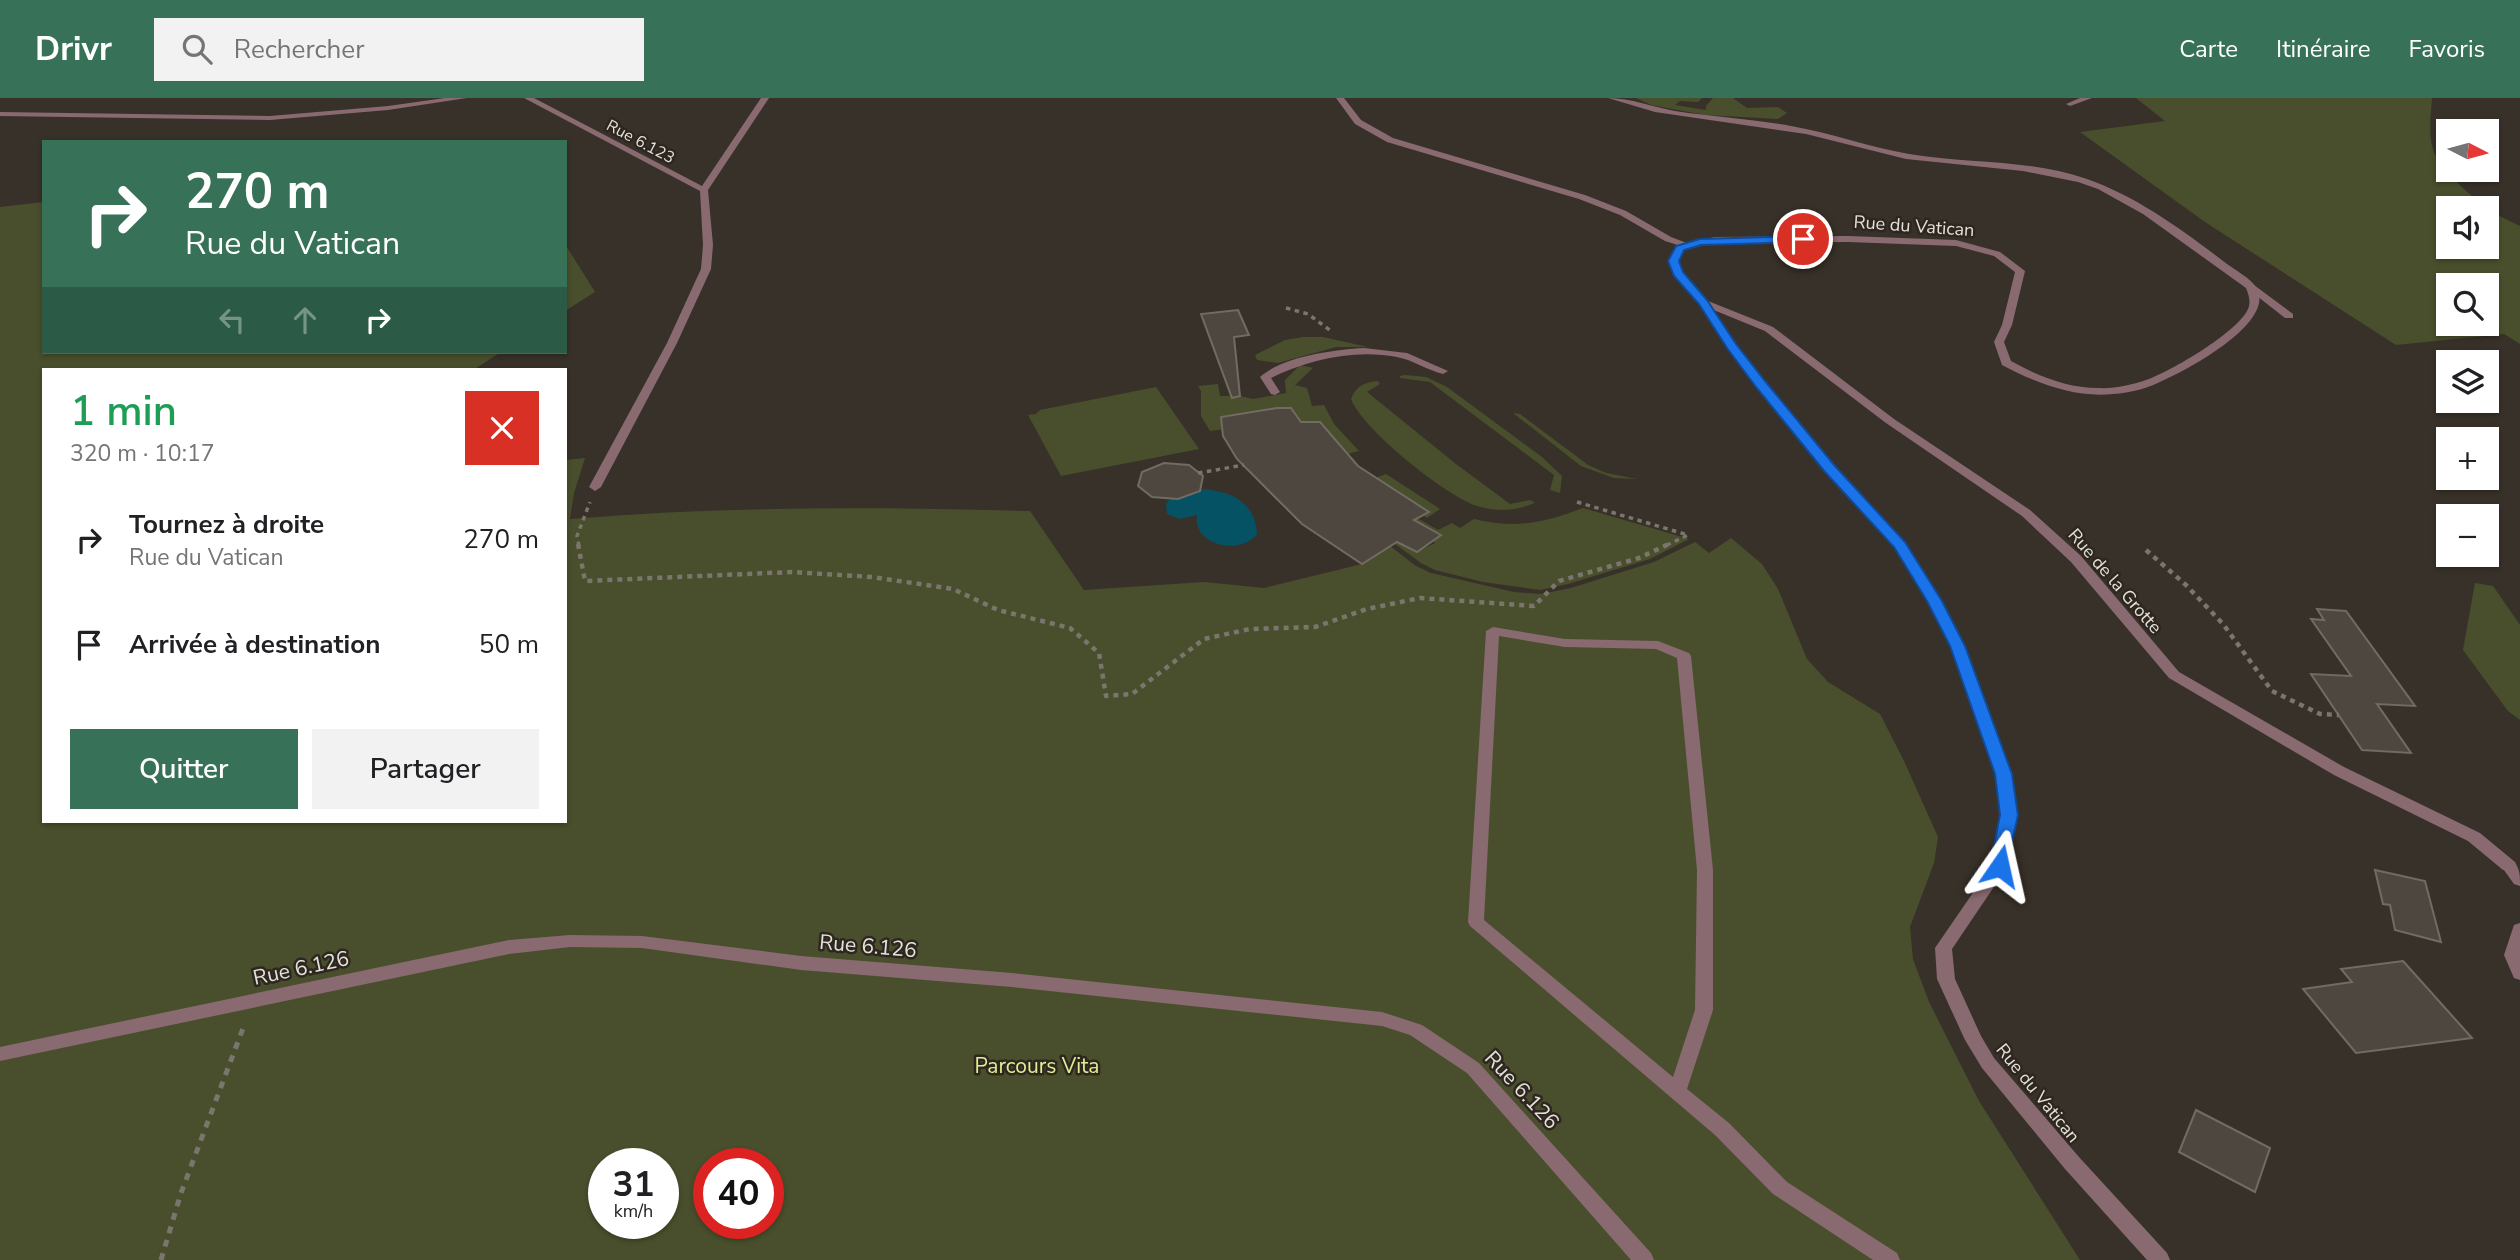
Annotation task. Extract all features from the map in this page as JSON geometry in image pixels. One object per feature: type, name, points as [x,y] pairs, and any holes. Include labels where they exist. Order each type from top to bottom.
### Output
[{"type":"street","points":[[0,114],[270,118],[388,108],[463,98]]},
{"type":"street","name":"Rue 6.123","points":[[528,98],[704,190]]},
{"type":"street","points":[[595,487],[672,343],[706,268],[708,245],[704,190],[765,98]]},
{"type":"street","points":[[1340,98],[1358,122],[1391,139],[1604,204],[1668,239],[1687,244]]},
{"type":"street","points":[[1612,98],[1668,112],[1790,128],[1888,154],[2030,170],[2082,180],[2108,191],[2148,215],[2289,316]]},
{"type":"street","points":[[2070,104],[2088,98]]},
{"type":"street","name":"Rue du Vatican","points":[[2160,1260],[2072,1163],[1988,1063],[1974,1040],[1946,979],[1943,948],[2000,866],[2009,815],[2003,774],[1958,646],[1935,601],[1900,545],[1830,469],[1761,384],[1731,346],[1703,302],[1678,273],[1673,261],[1675,253],[1687,244],[1734,240],[1848,239],[1938,242],[1985,249],[2005,258],[2020,271],[2007,325],[1999,342],[2006,363],[2042,381],[2081,390],[2114,391],[2152,382],[2184,365],[2226,338],[2252,313],[2256,301],[2251,287]]},
{"type":"street","name":"Rue de la Grotte","points":[[1703,302],[1769,329],[1890,421],[2026,513],[2076,559],[2174,675],[2339,771],[2474,837],[2515,873]]},
{"type":"street","points":[[1275,392],[1265,377],[1286,365],[1370,351],[1400,354],[1443,371]]},
{"type":"street","points":[[1677,1092],[1704,1010],[1705,870],[1684,656],[1658,645],[1565,643],[1493,631],[1475,922],[1677,1092],[1722,1129],[1780,1188],[1889,1260]]},
{"type":"street","points":[[2520,929],[2512,955],[2520,973]]},
{"type":"street","name":"Rue 6.126","points":[[0,1054],[509,947],[570,941],[642,942],[708,948],[801,963],[1026,982],[1382,1019],[1416,1030],[1473,1068],[1644,1260]]},
{"type":"path","points":[[1286,307],[1308,314],[1331,331]]},
{"type":"path","points":[[1198,473],[1244,465]]},
{"type":"path","points":[[595,487],[577,536],[585,581],[792,572],[872,577],[953,589],[998,610],[1070,628],[1099,653],[1106,696],[1132,694],[1205,639],[1250,629],[1315,627],[1367,609],[1420,598],[1494,606],[1534,606],[1559,581],[1639,558],[1688,535],[1577,502]]},
{"type":"path","points":[[2146,551],[2186,585],[2223,624],[2272,691],[2320,714],[2339,715]]},
{"type":"path","points":[[161,1260],[181,1192],[253,1001]]},
{"type":"green space","points":[[1636,98],[1702,98],[1698,102],[1680,101],[1675,105],[1706,110],[1713,98],[1733,98],[1747,108],[1778,107],[1787,113],[1778,119],[1705,115],[1651,105]]},
{"type":"green space","points":[[2136,98],[2432,98],[2430,124],[2436,156],[2436,182],[2457,182],[2472,196],[2436,196],[2436,259],[2499,259],[2499,216],[2520,226],[2520,344],[2504,334],[2499,335],[2499,273],[2436,273],[2436,336],[2484,336],[2396,345],[2205,222],[2080,132],[2165,121]]},
{"type":"green space","name":"Parcours Vita","points":[[42,202],[42,354],[498,354],[477,368],[42,368],[42,823],[567,823],[567,460],[585,458],[574,493],[570,519],[800,509],[1030,511],[1084,590],[1204,582],[1264,588],[1362,564],[1390,546],[1416,566],[1431,573],[1514,592],[1541,594],[1571,588],[1654,562],[1695,542],[1709,553],[1731,538],[1762,564],[1778,589],[1807,659],[1828,682],[1880,714],[1904,761],[1938,837],[1934,863],[1910,927],[1913,959],[1929,1002],[1979,1101],[2080,1260],[0,1260],[0,207]]},
{"type":"green space","points":[[567,247],[595,292],[567,310]]},
{"type":"green space","points":[[1323,337],[1368,347],[1336,347],[1278,363],[1257,360],[1255,355],[1285,340]]},
{"type":"green space","points":[[1300,365],[1313,368],[1295,385],[1307,388],[1312,406],[1324,405],[1334,424],[1359,451],[1347,454],[1310,421],[1296,423],[1298,419],[1291,408],[1265,410],[1262,424],[1210,431],[1201,416],[1201,391],[1198,386],[1218,384],[1220,396],[1253,399],[1286,393],[1285,380]]},
{"type":"green space","points":[[1405,375],[1426,377],[1447,387],[1542,457],[1562,476],[1560,493],[1550,490],[1554,475],[1430,382],[1400,378]]},
{"type":"green space","points":[[1378,381],[1380,384],[1367,392],[1456,464],[1510,504],[1530,500],[1535,503],[1506,510],[1484,508],[1463,500],[1426,476],[1371,427],[1351,399],[1362,386]]},
{"type":"green space","points":[[1156,387],[1199,449],[1061,476],[1028,415],[1036,414],[1040,410]]},
{"type":"green space","points":[[1513,413],[1520,414],[1588,465],[1606,473],[1637,479],[1614,478],[1581,466]]},
{"type":"green space","points":[[1386,474],[1440,509],[1427,518],[1423,515],[1428,511],[1375,478]]},
{"type":"green space","points":[[1583,508],[1689,539],[1650,559],[1540,590],[1483,582],[1435,570],[1395,544],[1397,542],[1417,552],[1435,543],[1433,541],[1442,535],[1414,520],[1417,518],[1438,530],[1452,523],[1460,528],[1474,519],[1504,524],[1530,523]]},
{"type":"green space","points":[[2475,583],[2493,586],[2520,625],[2520,720],[2508,711],[2463,650]]},
{"type":"water","points":[[1190,489],[1214,490],[1244,503],[1255,521],[1257,534],[1240,545],[1219,544],[1202,534],[1197,526],[1197,515],[1180,519],[1167,514],[1166,504],[1171,498]]},
{"type":"building","points":[[1238,310],[1249,335],[1234,337],[1240,396],[1232,398],[1201,314]]},
{"type":"building","points":[[1291,408],[1301,422],[1320,422],[1358,466],[1429,512],[1414,520],[1441,535],[1417,552],[1397,542],[1362,564],[1302,524],[1237,459],[1223,436],[1221,417]]},
{"type":"building","points":[[1164,463],[1189,465],[1203,476],[1200,491],[1178,499],[1152,497],[1138,486],[1142,472]]},
{"type":"building","points":[[2317,609],[2346,611],[2415,706],[2377,704],[2411,753],[2362,750],[2311,674],[2351,676],[2311,619],[2324,620]]},
{"type":"building","points":[[2375,870],[2425,881],[2441,942],[2395,930],[2390,905],[2383,904]]},
{"type":"building","points":[[2403,961],[2472,1038],[2356,1053],[2303,989],[2352,982],[2341,969]]},
{"type":"building","points":[[2196,1110],[2270,1148],[2255,1192],[2179,1152]]},
{"type":"route","points":[[1803,239],[1714,240],[1687,244],[1675,253],[1673,261],[1678,273],[1703,302],[1731,346],[1761,384],[1830,469],[1900,545],[1935,601],[1958,646],[2003,774],[2009,815],[2000,866]]}]
